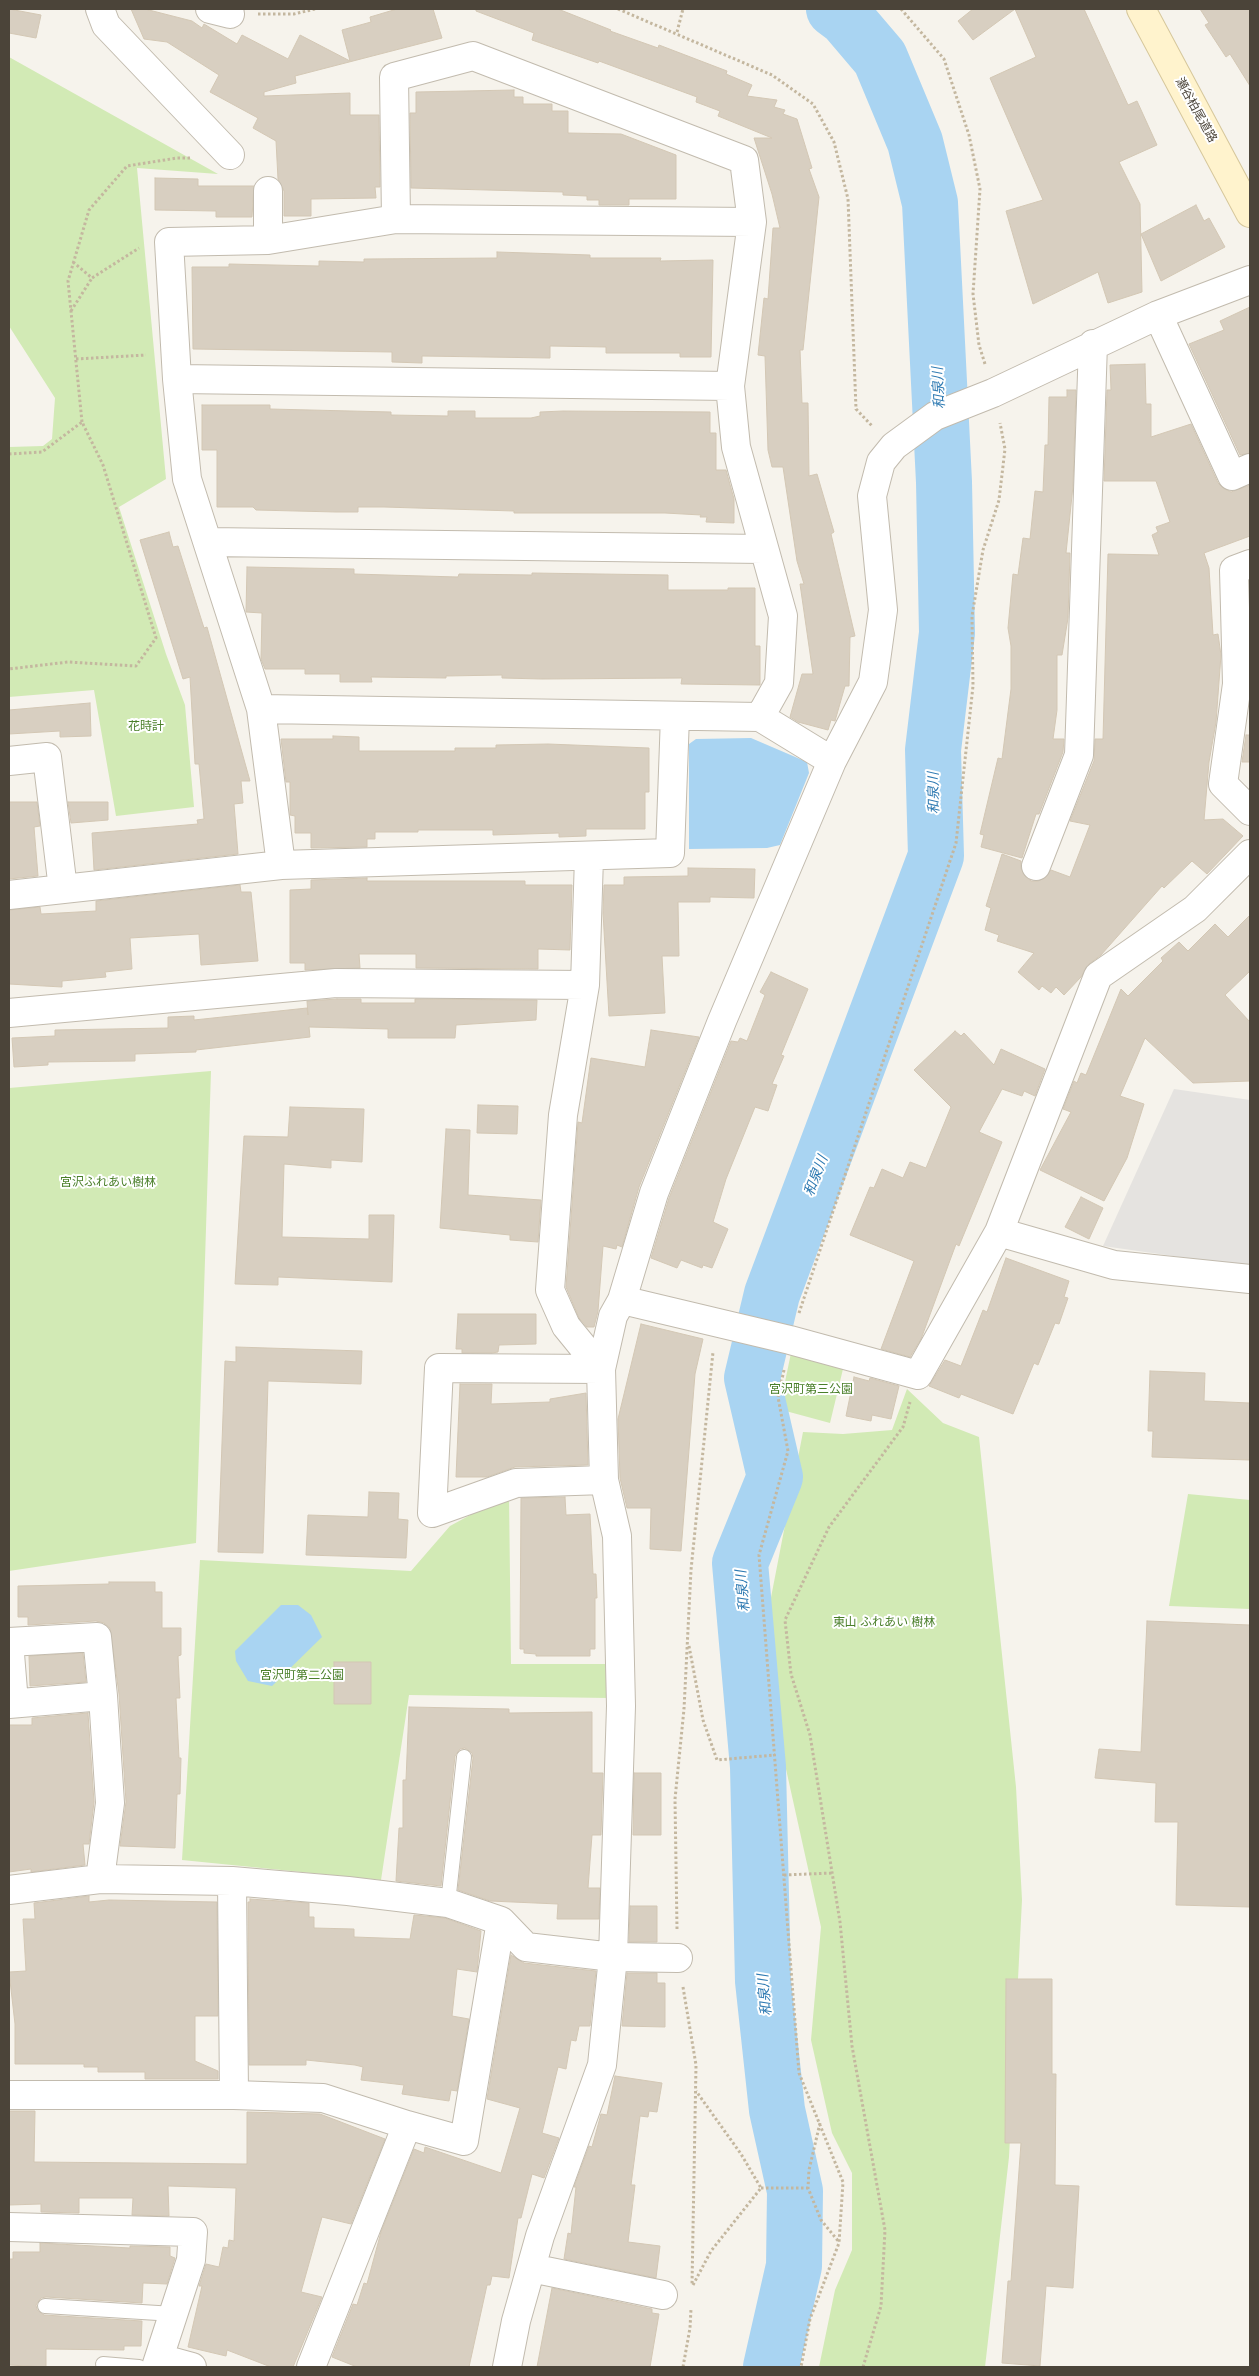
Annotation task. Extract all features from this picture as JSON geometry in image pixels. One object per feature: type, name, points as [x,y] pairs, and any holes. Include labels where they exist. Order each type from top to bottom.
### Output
[{"type":"main road","name":"瀬谷柏尾道路","points":[[1141,9],[1248,199]]},
{"type":"street","points":[[100,9],[106,26],[225,151]]},
{"type":"street","points":[[396,219],[394,77],[473,56],[744,160],[752,222],[730,386],[736,447],[783,616],[779,683],[760,718]]},
{"type":"street","points":[[268,191],[268,240]]},
{"type":"street","points":[[282,865],[261,709],[187,479],[176,367],[169,242],[268,240],[396,219],[752,222]]},
{"type":"street","points":[[507,2367],[516,2321],[540,2236],[602,2065],[613,1957],[621,1706],[617,1536],[604,1480],[601,1369],[613,1316],[622,1300],[654,1193],[722,1021],[832,761],[873,682],[883,610],[872,496],[881,462],[893,447],[935,416],[993,393],[1093,344],[1158,315],[1250,280]]},
{"type":"street","points":[[1158,315],[1232,476],[1250,468]]},
{"type":"street","points":[[1036,866],[1079,755],[1093,344]]},
{"type":"street","points":[[176,367],[730,386]]},
{"type":"street","points":[[208,542],[764,549]]},
{"type":"street","points":[[1250,564],[1234,570],[1237,684],[1223,784],[1250,811]]},
{"type":"street","points":[[261,709],[760,718],[832,761]]},
{"type":"street","points":[[9,895],[282,865],[670,853],[675,716]]},
{"type":"street","points":[[9,761],[47,757],[63,889]]},
{"type":"street","points":[[622,1300],[790,1340],[918,1375],[999,1232],[1098,976],[1195,909],[1250,854]]},
{"type":"street","points":[[589,857],[585,985],[564,1115],[550,1290],[566,1326],[601,1369]]},
{"type":"street","points":[[9,1013],[336,983],[585,985]]},
{"type":"street","points":[[999,1232],[1114,1265],[1250,1279]]},
{"type":"street","points":[[601,1369],[439,1368],[432,1513],[516,1483],[604,1480]]},
{"type":"street","points":[[100,1879],[110,1803],[103,1696],[97,1637],[9,1642],[12,1703],[103,1696]]},
{"type":"street","points":[[9,1890],[100,1879],[232,1881],[348,1891],[448,1903],[501,1921],[526,1947],[613,1957],[678,1958]]},
{"type":"street","points":[[232,1881],[234,2095]]},
{"type":"street","points":[[9,2095],[234,2095],[323,2098],[464,2141],[501,1921]]},
{"type":"street","points":[[311,2367],[407,2125]]},
{"type":"street","points":[[9,2227],[193,2232],[191,2260],[174,2314],[152,2364],[192,2367]]},
{"type":"street","points":[[531,2268],[663,2295]]},
{"type":"lane","points":[[448,1903],[464,1757]]},
{"type":"lane","points":[[45,2306],[174,2314]]},
{"type":"lane","points":[[104,2364],[152,2364]]},
{"type":"path","points":[[220,11],[294,14],[315,9]]},
{"type":"path","points":[[618,9],[677,32],[772,74],[812,104],[834,142],[848,199],[856,409],[893,447]]},
{"type":"path","points":[[677,32],[682,9]]},
{"type":"path","points":[[802,2367],[810,2319],[839,2243],[843,2182],[799,2073],[759,1555],[788,1451],[778,1397],[790,1340],[956,843],[973,686],[972,616],[983,550],[1000,500],[1005,449],[993,393],[979,345],[973,294],[980,189],[969,134],[944,59],[901,9]]},
{"type":"path","points":[[9,669],[68,662],[136,666],[156,638],[103,465],[82,422],[68,281],[89,210],[127,166],[178,158],[209,158],[225,151]]},
{"type":"path","points":[[71,311],[92,278],[143,246],[169,242]]},
{"type":"path","points":[[73,262],[92,278]]},
{"type":"path","points":[[76,359],[136,355],[176,367]]},
{"type":"path","points":[[9,454],[42,452],[82,422]]},
{"type":"path","points":[[722,1325],[691,1570],[684,1709],[675,1799],[678,1958],[696,2065],[692,2286],[712,2251],[761,2188]]},
{"type":"path","points":[[863,2367],[881,2306],[885,2230],[852,2046],[840,1922],[810,1734],[790,1674],[785,1620],[830,1527],[903,1426],[918,1375]]},
{"type":"path","points":[[688,1638],[704,1720],[716,1760],[775,1755]]},
{"type":"path","points":[[784,1875],[832,1873]]},
{"type":"path","points":[[695,2091],[741,2154],[761,2188]]},
{"type":"path","points":[[820,2123],[809,2170],[808,2188],[821,2220],[839,2243]]},
{"type":"path","points":[[761,2188],[808,2188]]},
{"type":"path","points":[[683,2367],[690,2328],[691,2303]]},
{"type":"green space","name":"花時計","points":[[9,57],[218,174],[137,168],[166,479],[119,507],[166,654],[185,705],[194,807],[116,816],[94,690],[9,697],[9,447],[43,446],[52,439],[55,398],[9,326]]},
{"type":"green space","name":"宮沢ふれあい樹林","points":[[211,1071],[196,1543],[9,1571],[9,1088]]},
{"type":"green space","name":"宮沢町第三公園","points":[[791,1353],[843,1369],[830,1423],[782,1410],[781,1401]]},
{"type":"green space","name":"東山 ふれあい 樹林","points":[[907,1389],[943,1423],[979,1437],[1016,1787],[1022,1900],[1009,2157],[985,2367],[819,2367],[835,2290],[852,2250],[852,2173],[832,2133],[811,2040],[821,1927],[784,1760],[768,1613],[803,1432],[843,1434],[892,1430]]},
{"type":"green space","name":"宮沢町第二公園","points":[[509,1494],[511,1664],[611,1664],[608,1698],[409,1695],[381,1880],[182,1860],[200,1560],[411,1571],[450,1526]]},
{"type":"green space","points":[[1188,1494],[1250,1500],[1250,1609],[1169,1606]]},
{"type":"shaded area","points":[[1174,1089],[1250,1100],[1250,1267],[1103,1246]]},
{"type":"water","points":[[751,738],[807,762],[809,773],[780,845],[767,848],[689,849],[689,744],[696,739]]},
{"type":"water","points":[[281,1605],[298,1605],[311,1615],[322,1637],[272,1686],[248,1681],[236,1661],[235,1651]]},
{"type":"building","points":[[9,9],[41,15],[36,38],[9,33]]},
{"type":"building","points":[[131,9],[145,9],[192,21],[202,28],[204,24],[237,44],[242,35],[288,59],[300,35],[350,61],[342,30],[371,22],[370,17],[397,9],[433,9],[442,38],[295,76],[296,83],[264,92],[264,96],[350,93],[350,115],[379,115],[380,187],[375,187],[376,198],[311,199],[311,216],[284,216],[284,191],[278,179],[276,141],[253,128],[258,118],[210,92],[219,75],[167,42],[144,39]]},
{"type":"building","points":[[476,9],[558,9],[610,31],[658,48],[659,45],[727,71],[726,74],[752,85],[747,96],[777,100],[774,107],[785,110],[783,114],[797,119],[812,168],[809,169],[819,197],[803,350],[800,350],[802,403],[808,403],[809,476],[817,474],[834,532],[831,534],[855,636],[850,637],[849,686],[845,686],[835,721],[831,720],[828,730],[798,722],[790,717],[802,674],[813,674],[800,584],[804,584],[797,561],[783,467],[772,467],[768,450],[765,356],[758,355],[764,298],[768,299],[773,228],[780,228],[772,194],[754,138],[772,138],[718,116],[720,111],[696,102],[697,97],[599,61],[598,63],[532,40],[534,33],[476,11]]},
{"type":"building","points":[[973,9],[1015,9],[973,40],[958,21]]},
{"type":"building","points":[[1015,9],[1084,9],[1128,105],[1137,101],[1157,145],[1119,162],[1140,204],[1142,292],[1108,303],[1098,272],[1033,304],[1006,211],[1043,200],[990,78],[1036,57]]},
{"type":"building","points":[[1200,9],[1250,9],[1250,86],[1230,54],[1226,57],[1205,25],[1209,23]]},
{"type":"building","points":[[514,90],[514,97],[523,97],[523,104],[552,104],[552,111],[568,111],[568,133],[621,134],[676,155],[676,199],[629,199],[629,205],[599,205],[599,200],[587,200],[587,196],[563,195],[563,192],[411,188],[410,113],[416,113],[416,92]]},
{"type":"building","points":[[155,178],[198,179],[198,186],[254,186],[252,217],[216,217],[216,211],[155,210]]},
{"type":"building","points":[[1196,205],[1204,221],[1209,218],[1225,247],[1161,281],[1141,234]]},
{"type":"building","points":[[497,252],[590,255],[590,258],[661,258],[660,261],[713,260],[711,357],[680,357],[680,353],[606,353],[606,347],[550,346],[550,358],[422,356],[422,363],[392,362],[392,352],[193,349],[192,267],[229,267],[229,264],[319,266],[319,261],[364,262],[364,259],[497,258]]},
{"type":"building","points":[[1250,307],[1250,453],[1240,455],[1189,344],[1224,330],[1220,321]]},
{"type":"building","points":[[1145,364],[1146,404],[1151,404],[1151,437],[1191,424],[1218,483],[1231,492],[1250,485],[1250,536],[1204,553],[1209,568],[1213,635],[1218,634],[1221,655],[1216,722],[1209,762],[1204,820],[1223,819],[1243,836],[1207,874],[1192,861],[1164,888],[1162,886],[1101,955],[1089,964],[1081,977],[1064,995],[1056,987],[1051,993],[1042,986],[1039,990],[1018,972],[1034,953],[997,941],[999,935],[985,930],[991,908],[986,906],[1002,854],[1021,861],[1024,875],[1031,881],[1045,878],[1051,870],[1070,877],[1090,825],[1070,821],[1094,761],[1095,739],[1103,739],[1108,554],[1159,555],[1152,535],[1158,532],[1156,527],[1170,522],[1156,481],[1104,481],[1107,390],[1111,390],[1110,365]]},
{"type":"building","points":[[1067,390],[1076,390],[1073,486],[1066,553],[1070,553],[1068,618],[1062,655],[1057,655],[1057,710],[1053,739],[1064,739],[1063,752],[1039,814],[1036,814],[1022,858],[981,847],[984,835],[980,834],[998,758],[1002,759],[1011,689],[1011,646],[1008,628],[1013,574],[1018,575],[1023,538],[1030,539],[1035,491],[1043,492],[1045,445],[1048,445],[1049,397],[1067,397]]},
{"type":"building","points":[[202,405],[270,405],[270,409],[391,412],[391,415],[448,416],[448,411],[475,411],[475,418],[531,418],[540,416],[540,412],[563,411],[710,412],[710,433],[716,433],[716,470],[726,470],[734,499],[734,523],[706,522],[707,517],[700,517],[701,515],[665,513],[514,513],[514,511],[384,507],[358,507],[358,512],[336,512],[256,510],[253,507],[217,507],[217,450],[202,450]]},
{"type":"building","points":[[169,532],[173,547],[178,546],[204,628],[207,627],[250,781],[241,781],[243,803],[234,804],[238,854],[94,870],[92,833],[198,824],[197,820],[204,819],[199,764],[195,764],[190,677],[183,679],[140,540]]},
{"type":"building","points":[[247,567],[354,569],[354,574],[458,577],[459,574],[532,575],[532,573],[668,575],[668,590],[755,588],[755,646],[760,646],[760,685],[681,684],[682,678],[542,679],[502,678],[502,675],[446,676],[446,678],[371,677],[372,682],[340,682],[340,674],[305,674],[305,669],[265,669],[261,659],[262,613],[246,612]]},
{"type":"building","points":[[90,703],[91,736],[60,737],[60,731],[9,734],[9,710]]},
{"type":"building","points":[[1246,735],[1250,735],[1250,762],[1242,762]]},
{"type":"building","points":[[333,736],[359,737],[359,751],[455,751],[455,748],[496,748],[496,745],[548,744],[649,748],[649,792],[645,792],[645,829],[586,829],[586,836],[559,837],[559,833],[493,835],[493,830],[375,832],[375,839],[367,839],[367,847],[311,848],[311,833],[295,833],[295,816],[290,815],[290,782],[286,782],[281,739],[333,739]]},
{"type":"building","points":[[9,802],[37,802],[40,826],[34,827],[38,876],[9,879]]},
{"type":"building","points":[[68,802],[108,802],[108,820],[71,823]]},
{"type":"building","points":[[688,868],[755,869],[754,898],[710,897],[710,902],[678,902],[679,956],[662,956],[665,1013],[609,1016],[603,913],[604,885],[624,885],[624,877],[688,876]]},
{"type":"building","points":[[367,878],[367,881],[525,881],[525,885],[572,885],[570,950],[538,949],[538,969],[416,968],[416,954],[359,954],[360,968],[305,970],[305,963],[290,963],[290,890],[311,889],[311,880]]},
{"type":"building","points":[[240,885],[241,892],[251,892],[258,961],[201,965],[199,934],[130,938],[132,969],[105,972],[106,977],[62,981],[62,987],[9,984],[9,910],[40,907],[41,914],[96,911],[96,901]]},
{"type":"building","points":[[1250,915],[1250,971],[1225,995],[1250,1022],[1250,1081],[1193,1083],[1145,1038],[1120,1096],[1144,1104],[1127,1158],[1104,1201],[1040,1170],[1071,1112],[1063,1109],[1074,1081],[1077,1083],[1081,1073],[1086,1075],[1121,989],[1128,996],[1163,961],[1161,958],[1179,942],[1188,951],[1215,924],[1228,937]]},
{"type":"building","points":[[771,972],[808,989],[781,1055],[784,1056],[772,1084],[777,1085],[768,1111],[755,1107],[726,1179],[713,1222],[728,1229],[712,1268],[703,1265],[702,1268],[681,1260],[677,1268],[651,1258],[669,1198],[731,1041],[738,1042],[740,1038],[747,1041],[765,995],[760,992]]},
{"type":"building","points":[[361,999],[361,1003],[415,1003],[415,999],[537,1000],[536,1020],[456,1025],[455,1038],[388,1038],[388,1029],[309,1027],[310,1037],[196,1050],[196,1052],[135,1054],[135,1061],[48,1062],[48,1065],[14,1067],[12,1038],[55,1036],[55,1030],[168,1028],[168,1017],[194,1016],[194,1020],[307,1008],[308,1015],[307,1001]]},
{"type":"building","points":[[651,1030],[699,1037],[639,1187],[622,1247],[617,1245],[616,1249],[603,1246],[598,1311],[594,1327],[587,1327],[579,1318],[566,1287],[578,1122],[582,1123],[591,1058],[645,1067]]},
{"type":"building","points":[[955,1031],[961,1036],[964,1033],[994,1065],[1001,1049],[1045,1069],[1035,1096],[1024,1091],[1022,1096],[1002,1089],[979,1132],[1002,1142],[959,1246],[956,1244],[921,1339],[910,1357],[881,1349],[914,1261],[850,1235],[870,1187],[874,1188],[882,1169],[903,1178],[910,1162],[926,1168],[951,1107],[914,1070]]},
{"type":"building","points":[[478,1105],[518,1106],[517,1134],[477,1133]]},
{"type":"building","points":[[290,1107],[364,1109],[362,1162],[331,1160],[331,1168],[284,1164],[282,1237],[369,1239],[369,1215],[394,1215],[392,1282],[278,1277],[278,1285],[235,1284],[244,1136],[288,1137]]},
{"type":"building","points":[[446,1129],[470,1130],[468,1195],[541,1200],[538,1242],[510,1240],[510,1235],[440,1228]]},
{"type":"building","points":[[1081,1197],[1103,1208],[1089,1239],[1065,1227]]},
{"type":"building","points":[[1006,1258],[1069,1281],[1064,1297],[1068,1298],[1059,1324],[1055,1323],[1038,1365],[1034,1363],[1013,1414],[961,1394],[959,1398],[929,1386],[945,1360],[961,1366],[983,1310],[987,1312]]},
{"type":"building","points":[[458,1314],[536,1314],[536,1344],[499,1345],[498,1352],[492,1353],[462,1353],[462,1349],[456,1349]]},
{"type":"building","points":[[641,1324],[703,1339],[695,1374],[681,1551],[650,1549],[651,1508],[627,1508],[620,1478],[618,1419]]},
{"type":"building","points":[[236,1347],[362,1351],[361,1384],[268,1381],[263,1553],[218,1552],[225,1361],[236,1362]]},
{"type":"building","points":[[1150,1371],[1205,1373],[1204,1401],[1250,1403],[1250,1460],[1152,1457],[1153,1431],[1148,1431]]},
{"type":"building","points":[[854,1377],[869,1381],[870,1378],[899,1386],[891,1419],[872,1415],[871,1421],[846,1416]]},
{"type":"building","points":[[460,1384],[492,1384],[491,1404],[550,1402],[550,1399],[586,1393],[588,1465],[515,1467],[487,1477],[456,1477]]},
{"type":"building","points":[[369,1492],[399,1493],[398,1519],[408,1520],[406,1558],[306,1555],[308,1515],[368,1517]]},
{"type":"building","points":[[565,1497],[566,1515],[590,1514],[593,1574],[596,1574],[597,1598],[595,1598],[595,1649],[590,1649],[590,1656],[536,1656],[536,1654],[524,1653],[524,1649],[520,1649],[521,1498]]},
{"type":"building","points":[[109,1582],[155,1582],[155,1592],[162,1592],[162,1628],[181,1628],[181,1655],[178,1656],[180,1698],[176,1698],[179,1758],[181,1758],[180,1794],[177,1794],[175,1848],[120,1846],[126,1802],[119,1694],[110,1628],[104,1623],[96,1621],[28,1625],[28,1617],[18,1617],[18,1586],[109,1584]]},
{"type":"building","points":[[1147,1621],[1250,1625],[1250,1907],[1176,1905],[1178,1822],[1155,1822],[1156,1783],[1095,1778],[1099,1749],[1141,1752]]},
{"type":"building","points":[[83,1653],[86,1682],[30,1686],[29,1656]]},
{"type":"building","points":[[334,1662],[371,1662],[371,1704],[334,1704]]},
{"type":"building","points":[[409,1707],[509,1709],[509,1713],[592,1712],[592,1773],[603,1773],[601,1835],[592,1835],[588,1888],[600,1888],[599,1919],[557,1919],[558,1904],[490,1901],[458,1890],[473,1758],[472,1753],[465,1748],[460,1749],[455,1756],[441,1886],[396,1881],[399,1828],[403,1828],[403,1780],[406,1780]]},
{"type":"building","points":[[88,1713],[94,1802],[89,1844],[83,1844],[85,1865],[31,1872],[31,1869],[9,1872],[9,1725],[32,1725],[32,1718]]},
{"type":"building","points":[[634,1773],[661,1773],[661,1835],[633,1835]]},
{"type":"building","points":[[89,1896],[89,1902],[109,1900],[217,1902],[218,2016],[195,2016],[195,2061],[218,2071],[218,2079],[145,2079],[145,2072],[98,2072],[98,2067],[84,2067],[84,2064],[15,2064],[15,2024],[9,1972],[26,1971],[23,1919],[35,1919],[34,1903]]},
{"type":"building","points":[[250,1899],[309,1903],[309,1917],[314,1917],[314,1928],[354,1929],[354,1937],[410,1939],[414,1915],[445,1918],[481,1931],[477,1972],[457,1969],[452,2016],[469,2019],[457,2091],[451,2090],[449,2101],[402,2094],[404,2085],[361,2080],[363,2067],[355,2065],[306,2060],[306,2065],[249,2065],[248,1902],[250,1902]]},
{"type":"building","points":[[630,1906],[657,1906],[657,1942],[629,1942]]},
{"type":"building","points":[[511,1955],[524,1963],[596,1971],[590,2026],[579,2026],[576,2041],[571,2040],[566,2069],[558,2067],[542,2133],[559,2138],[544,2178],[532,2174],[521,2218],[518,2218],[509,2278],[492,2276],[490,2285],[487,2285],[469,2367],[357,2367],[332,2357],[353,2304],[357,2305],[364,2283],[367,2284],[381,2232],[414,2149],[424,2153],[425,2147],[501,2173],[520,2108],[487,2099]]},
{"type":"building","points":[[627,1973],[657,1973],[657,1983],[665,1983],[665,2027],[622,2026]]},
{"type":"building","points":[[1006,1979],[1052,1979],[1052,2074],[1056,2074],[1055,2185],[1079,2186],[1073,2288],[1046,2286],[1040,2366],[1002,2363],[1008,2281],[1011,2281],[1021,2143],[1005,2143]]},
{"type":"building","points":[[615,2076],[662,2083],[657,2112],[649,2111],[648,2117],[640,2116],[631,2185],[635,2185],[628,2242],[660,2246],[656,2278],[564,2259],[568,2233],[571,2234],[576,2187],[574,2187],[589,2146],[592,2147],[601,2114],[607,2115]]},
{"type":"building","points":[[9,2111],[35,2111],[34,2162],[247,2164],[247,2112],[320,2114],[385,2139],[351,2224],[322,2217],[301,2292],[322,2297],[293,2367],[271,2367],[227,2350],[226,2356],[188,2347],[202,2286],[199,2286],[206,2264],[219,2267],[223,2247],[228,2248],[229,2240],[234,2241],[236,2188],[168,2186],[169,2216],[132,2215],[133,2198],[79,2198],[79,2213],[41,2212],[41,2204],[9,2205]]},
{"type":"building","points":[[40,2243],[130,2248],[130,2246],[170,2247],[170,2256],[175,2258],[167,2284],[143,2283],[142,2303],[46,2297],[41,2298],[36,2305],[37,2310],[44,2315],[142,2321],[141,2346],[124,2346],[124,2350],[46,2349],[46,2367],[9,2365],[9,2259],[13,2259],[13,2252],[40,2252]]},
{"type":"building","points":[[552,2288],[652,2309],[652,2313],[659,2314],[650,2367],[537,2367]]},
{"type":"waterway","name":"和泉川","points":[[771,2367],[794,2266],[795,2191],[777,2110],[763,1981],[758,1767],[740,1563],[775,1477],[752,1378],[772,1294],[936,856],[933,750],[947,633],[944,482],[930,203],[915,142],[880,58],[846,18],[834,9]]}]
